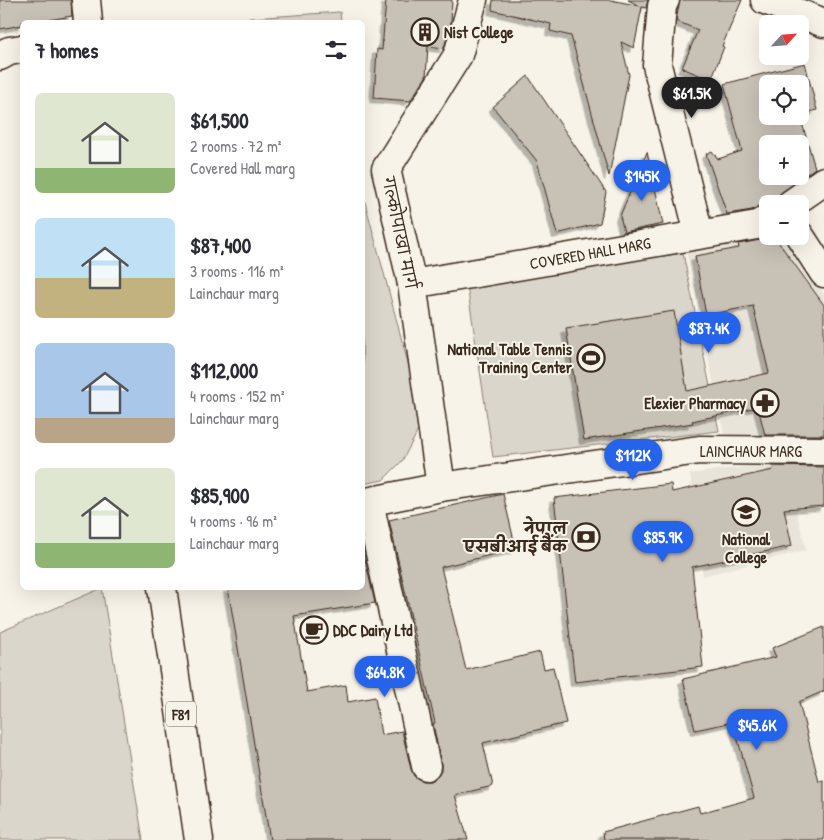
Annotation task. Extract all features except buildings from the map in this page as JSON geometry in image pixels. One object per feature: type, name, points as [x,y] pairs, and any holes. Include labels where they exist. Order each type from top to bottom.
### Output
[{"type":"street","points":[[86,0],[88,20]]},
{"type":"street","name":"गल्कोपाखा मार्ग","points":[[441,487],[412,284],[386,169],[458,55],[473,0]]},
{"type":"street","points":[[664,0],[657,65],[699,234]]},
{"type":"street","points":[[765,0],[824,23]]},
{"type":"street","points":[[0,56],[9,51],[20,50]]},
{"type":"street","points":[[804,195],[824,181]]},
{"type":"street","name":"COVERED HALL MARG","points":[[412,284],[759,224]]},
{"type":"street","points":[[806,245],[824,273]]},
{"type":"street","name":"LAINCHAUR MARG","points":[[366,502],[441,487],[699,450],[824,451]]},
{"type":"street","points":[[366,502],[426,766]]},
{"type":"street","name":"F81","points":[[162,590],[199,840]]},
{"type":"shaded area","points":[[340,12],[341,20],[222,20]]},
{"type":"shaded area","points":[[365,202],[417,397],[419,429],[402,461],[383,480],[365,484]]},
{"type":"shaded area","points":[[759,240],[759,245],[791,245],[824,294],[824,444],[785,448],[724,434],[686,251]]},
{"type":"shaded area","name":"National Table Tennis Training Center","points":[[683,253],[719,431],[493,457],[467,285]]},
{"type":"shaded area","name":"National College","points":[[784,461],[806,550],[703,576],[690,474]]},
{"type":"shaded area","points":[[97,590],[102,590],[143,840],[0,840],[0,632]]},
{"type":"place","name":"Nist College","points":[[425,32]]},
{"type":"place","name":"National Table Tennis Training Center","points":[[591,358]]},
{"type":"place","name":"Elexier Pharmacy","points":[[765,403]]},
{"type":"place","name":"National College","points":[[746,512]]},
{"type":"place","name":"नेपाल एसबीआई बैंक","points":[[586,537]]},
{"type":"place","name":"DDC Dairy Ltd","points":[[314,630]]}]
